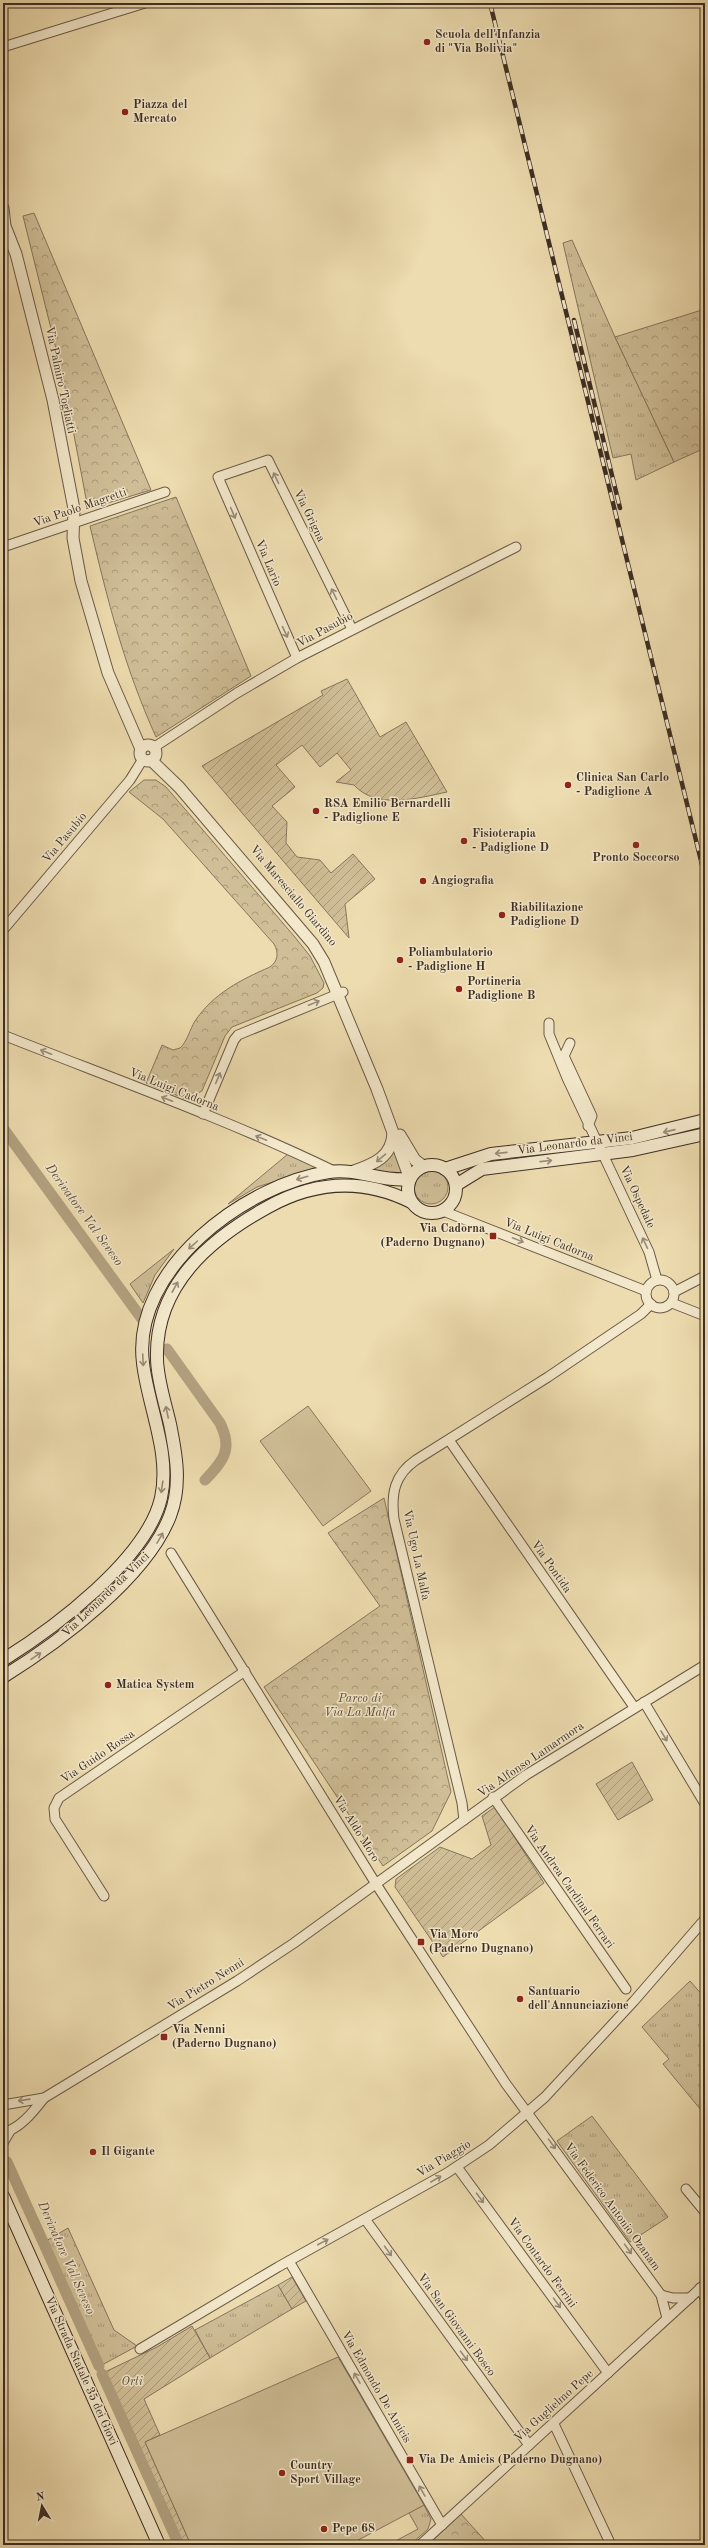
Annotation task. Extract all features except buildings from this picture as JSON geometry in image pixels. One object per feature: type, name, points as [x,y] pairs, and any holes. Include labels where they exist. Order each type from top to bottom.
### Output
[{"type":"main road","name":"Via Leonardo da Vinci","points":[[445,1169],[491,1154],[596,1142],[657,1133],[705,1120]]},
{"type":"main road","name":"Via Leonardo da Vinci","points":[[456,1185],[482,1169],[659,1146],[705,1134]]},
{"type":"main road","points":[[437,1165],[445,1169],[452,1176],[456,1185],[454,1198],[443,1211],[428,1213],[418,1210],[411,1202],[407,1188],[410,1179],[423,1166],[437,1165]]},
{"type":"main road","name":"Via Leonardo da Vinci","points":[[3,1660],[58,1622],[119,1565],[141,1541],[156,1513],[163,1483],[163,1466],[143,1366],[142,1343],[150,1304],[167,1272],[198,1240],[246,1203],[284,1184],[304,1177],[334,1172],[354,1171],[384,1179],[410,1179]]},
{"type":"main road","name":"Via Leonardo da Vinci","points":[[3,1677],[48,1648],[86,1616],[141,1564],[164,1531],[175,1498],[177,1465],[159,1374],[157,1344],[163,1309],[179,1279],[190,1265],[253,1215],[289,1197],[309,1191],[347,1184],[401,1197],[411,1202]]},
{"type":"main road","name":"Via Strada Statale 35 dei Giovi","points":[[3,2196],[159,2545]]},
{"type":"street","points":[[3,47],[145,3]]},
{"type":"street","name":"Via Palmiro Togliatti","points":[[3,208],[7,244],[47,401],[68,511],[79,537],[94,610],[113,671],[148,753]]},
{"type":"street","name":"Via Grigna","points":[[218,477],[268,460],[352,629]]},
{"type":"street","name":"Via Lario","points":[[218,477],[297,658]]},
{"type":"street","name":"Via Paolo Magretti","points":[[3,547],[166,492]]},
{"type":"street","name":"Via Pasubio","points":[[3,930],[130,780],[148,753],[237,693],[297,658],[516,547]]},
{"type":"street","name":"Via Maresciallo Giardino","points":[[148,753],[179,787],[312,944],[324,962],[341,993],[402,1140],[415,1160],[423,1166]]},
{"type":"street","points":[[203,1114],[234,1040],[238,1035],[341,993]]},
{"type":"street","name":"Via Maresciallo Giardino","points":[[341,993],[410,1179]]},
{"type":"street","name":"Via Ospedale","points":[[549,1023],[548,1034],[588,1126],[604,1154],[649,1252],[657,1280]]},
{"type":"street","name":"Via Luigi Cadorna","points":[[3,1036],[203,1114],[294,1152],[334,1172]]},
{"type":"street","name":"Via Ospedale","points":[[570,1043],[564,1056],[592,1116],[588,1126]]},
{"type":"street","points":[[354,1171],[381,1159],[391,1146],[393,1132]]},
{"type":"street","name":"Via Luigi Cadorna","points":[[443,1211],[646,1291]]},
{"type":"street","points":[[674,1292],[705,1276]]},
{"type":"street","points":[[672,1303],[674,1292],[670,1283],[657,1280],[650,1284],[646,1291],[651,1304],[660,1308],[672,1303],[705,1316]]},
{"type":"street","name":"Via Ugo La Malfa","points":[[464,1820],[392,1502],[396,1483],[407,1466],[641,1314],[651,1304]]},
{"type":"street","name":"Via Pontida","points":[[449,1440],[634,1707]]},
{"type":"street","name":"Via Aldo Moro","points":[[171,1553],[376,1884],[506,2084],[529,2113]]},
{"type":"street","name":"Via Alfonso Lamarmora","points":[[376,1884],[493,1797],[634,1707],[705,1665]]},
{"type":"street","name":"Via Guido Rossa","points":[[104,1896],[55,1819],[54,1808],[59,1798],[245,1672]]},
{"type":"street","points":[[644,1702],[705,1804]]},
{"type":"street","name":"Via Andrea Cardinal Ferrari","points":[[493,1797],[626,1989]]},
{"type":"street","name":"Via Pietro Nenni","points":[[3,2144],[6,2132],[27,2118],[44,2098],[237,1981],[294,1944],[376,1884]]},
{"type":"street","name":"Via Piaggio","points":[[140,2349],[289,2261],[365,2220],[457,2167],[489,2145],[529,2113],[634,2001],[705,1919]]},
{"type":"street","name":"Via Pietro Nenni","points":[[3,2105],[44,2098]]},
{"type":"street","name":"Via Federico Antonio Ozanam","points":[[529,2113],[661,2295],[667,2318]]},
{"type":"street","name":"Via Contardo Ferrini","points":[[457,2167],[608,2373]]},
{"type":"street","points":[[686,2189],[705,2212]]},
{"type":"street","name":"Via San Giovanni Bosco","points":[[365,2220],[529,2445]]},
{"type":"street","name":"Via Edmondo De Amicis","points":[[289,2261],[442,2524]]},
{"type":"street","points":[[703,2286],[705,2298]]},
{"type":"street","name":"Via Guglielmo Pepe","points":[[420,2545],[554,2424],[703,2286]]},
{"type":"street","points":[[661,2295],[677,2299],[690,2298]]},
{"type":"street","points":[[554,2424],[610,2545]]},
{"type":"green space","points":[[34,213],[151,490],[88,509],[63,377],[23,216]]},
{"type":"green space","points":[[572,240],[615,337],[674,462],[636,480],[631,454],[613,458],[563,243]]},
{"type":"green space","points":[[705,309],[705,448],[674,462],[615,337]]},
{"type":"green space","points":[[176,497],[251,676],[156,737],[126,659],[103,581],[90,526]]},
{"type":"green space","points":[[347,679],[380,737],[406,722],[447,792],[424,797],[398,800],[386,800],[374,797],[363,793],[354,785],[336,782],[351,770],[337,753],[320,767],[302,745],[276,765],[295,787],[272,806],[287,822],[286,843],[297,857],[320,860],[331,873],[353,854],[375,879],[345,904],[349,938],[202,766],[323,695],[321,691]]},
{"type":"green space","points":[[144,780],[156,780],[166,787],[294,936],[310,956],[324,983],[323,988],[317,993],[232,1027],[225,1036],[202,1091],[186,1099],[146,1083],[162,1045],[173,1050],[180,1048],[185,1042],[195,1021],[210,1003],[219,995],[248,977],[270,967],[275,962],[277,951],[274,944],[163,819],[129,792]]},
{"type":"green space","points":[[394,1144],[406,1172],[396,1174],[370,1169]]},
{"type":"green space","points":[[288,1154],[314,1165],[314,1169],[257,1187],[228,1204]]},
{"type":"green space","points":[[428,1170],[434,1170],[443,1175],[447,1181],[447,1193],[443,1199],[434,1204],[428,1204],[419,1199],[414,1190],[414,1184],[419,1175]]},
{"type":"green space","points":[[174,1249],[155,1275],[143,1303],[130,1284]]},
{"type":"green space","points":[[308,1406],[371,1491],[323,1526],[260,1441]]},
{"type":"green space","name":"Parco di Via La Malfa","points":[[384,1498],[451,1792],[432,1831],[383,1866],[264,1687],[380,1606],[328,1533]]},
{"type":"green space","points":[[632,1762],[653,1800],[618,1820],[596,1784]]},
{"type":"green space","points":[[495,1807],[544,1883],[443,1957],[395,1887],[396,1879],[440,1847],[472,1859],[491,1845],[482,1816]]},
{"type":"green space","points":[[690,1981],[705,1998],[705,2115],[663,2064],[669,2059],[642,2027]]},
{"type":"green space","points":[[592,2116],[668,2217],[630,2242],[557,2141]]},
{"type":"green space","points":[[68,2228],[114,2330],[137,2346],[102,2365],[46,2241]]},
{"type":"green space","points":[[292,2277],[306,2301],[292,2309],[278,2285]]},
{"type":"green space","points":[[278,2285],[292,2309],[210,2358],[195,2330]]},
{"type":"green space","name":"Orti","points":[[192,2326],[210,2358],[144,2399],[160,2435],[145,2442],[191,2545],[181,2545],[105,2372],[157,2347]]},
{"type":"green space","name":"Country Sport Village","points":[[338,2357],[424,2505],[349,2545],[191,2545],[145,2442]]},
{"type":"green space","points":[[424,2505],[431,2519],[428,2529],[410,2545],[388,2545],[418,2529],[409,2513]]},
{"type":"green space","points":[[461,2514],[489,2545],[428,2545]]},
{"type":"waterway","name":"Derivatore Val Seveso","points":[[3,1128],[142,1319]]},
{"type":"waterway","name":"Derivatore Val Seveso","points":[[167,1349],[220,1423],[224,1432],[226,1447],[222,1460],[205,1480]]},
{"type":"waterway","name":"Derivatore Val Seveso","points":[[7,2162],[99,2366]]},
{"type":"waterway","name":"Derivatore Val Seveso","points":[[102,2374],[179,2545]]},
{"type":"railway","points":[[490,3],[705,877]]},
{"type":"railway","points":[[574,320],[620,508]]},
{"type":"place","name":"Scuola dell'Infanzia di \"Via Bolivia\"","points":[[427,42]]},
{"type":"place","name":"Piazza del Mercato","points":[[125,112]]},
{"type":"place","name":"Clinica San Carlo - Padiglione A","points":[[568,785]]},
{"type":"place","name":"RSA Emilio Bernardelli - Padiglione E","points":[[316,811]]},
{"type":"place","name":"Fisioterapia - Padiglione D","points":[[464,841]]},
{"type":"place","name":"Pronto Soccorso","points":[[636,845]]},
{"type":"place","name":"Angiografia","points":[[423,881]]},
{"type":"place","name":"Riabilitazione Padiglione D","points":[[502,915]]},
{"type":"place","name":"Poliambulatorio - Padiglione H","points":[[400,960]]},
{"type":"place","name":"Portineria Padiglione B","points":[[459,989]]},
{"type":"place","name":"Via Cadorna (Paderno Dugnano)","points":[[493,1236]]},
{"type":"place","name":"Matica System","points":[[108,1685]]},
{"type":"place","name":"Via Moro (Paderno Dugnano)","points":[[421,1942]]},
{"type":"place","name":"Santuario dell'Annunciazione","points":[[520,1999]]},
{"type":"place","name":"Via Nenni (Paderno Dugnano)","points":[[164,2037]]},
{"type":"place","name":"Il Gigante","points":[[93,2152]]},
{"type":"place","name":"Via De Amicis (Paderno Dugnano)","points":[[410,2460]]},
{"type":"place","name":"Country Sport Village","points":[[282,2473]]},
{"type":"place","name":"Pepe 68","points":[[324,2529]]}]
